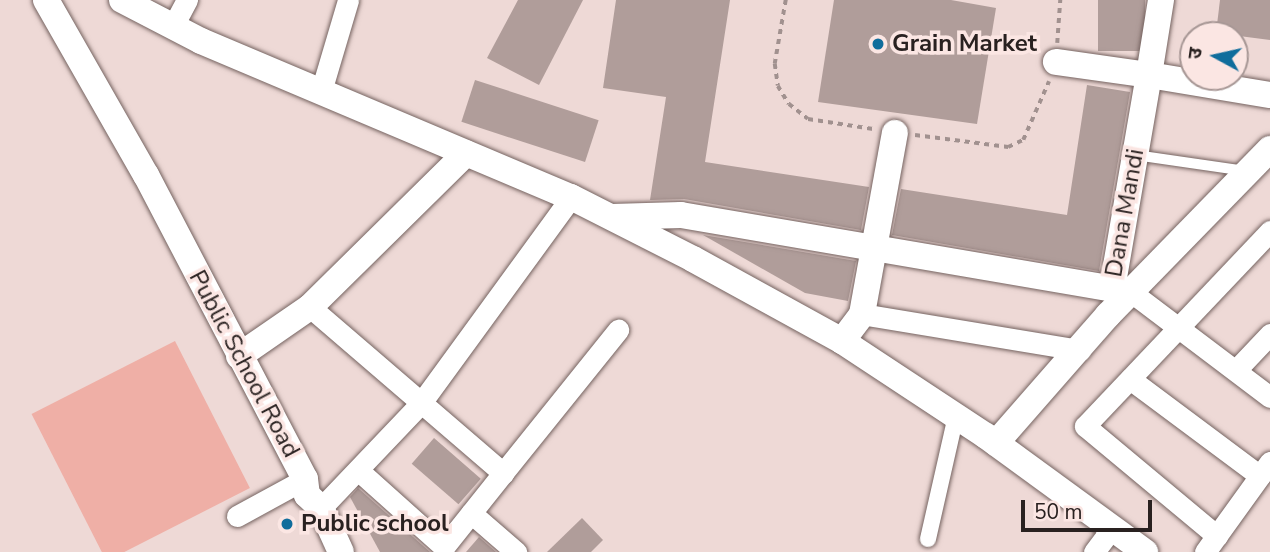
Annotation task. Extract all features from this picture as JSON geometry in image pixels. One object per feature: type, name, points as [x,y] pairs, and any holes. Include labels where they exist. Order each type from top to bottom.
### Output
[{"type":"street","name":"Public School Road","points":[[46,0],[146,175],[304,479],[307,495],[321,508],[341,552]]},
{"type":"street","points":[[122,0],[173,26],[571,197],[842,341],[996,443],[1145,552]]},
{"type":"street","points":[[173,26],[187,0]]},
{"type":"street","points":[[322,88],[348,0]]},
{"type":"street","name":"Dana Mandi","points":[[608,217],[681,215],[1121,290],[1135,155],[1161,0]]},
{"type":"street","points":[[1056,62],[1270,95]]},
{"type":"street","points":[[842,341],[862,314],[895,133]]},
{"type":"street","points":[[996,443],[1080,351],[1108,315],[1121,290],[1270,149]]},
{"type":"street","points":[[239,356],[310,307],[466,152]]},
{"type":"street","points":[[321,508],[360,472],[421,403],[571,197]]},
{"type":"street","points":[[1129,379],[1265,469],[1211,544],[1085,426],[1129,379],[1180,325],[1270,231]]},
{"type":"street","points":[[1121,290],[1180,325],[1270,397]]},
{"type":"street","points":[[310,307],[503,473]]},
{"type":"street","points":[[862,314],[1080,351]]},
{"type":"street","points":[[360,472],[445,549],[618,330]]},
{"type":"street","points":[[1236,370],[1270,334]]},
{"type":"street","points":[[928,539],[956,416]]},
{"type":"street","points":[[237,516],[304,479]]},
{"type":"street","points":[[471,513],[516,552]]},
{"type":"street","points":[[1094,552],[1113,527]]},
{"type":"lane","points":[[1135,155],[1248,171]]},
{"type":"path","points":[[786,0],[775,64],[778,86],[789,104],[808,119],[1008,147],[1023,140],[1038,114],[1056,62],[1060,0]]},
{"type":"shaded area","points":[[175,341],[250,488],[124,552],[102,552],[32,414]]},
{"type":"building","points":[[518,0],[583,0],[539,85],[487,58]]},
{"type":"building","points":[[616,0],[730,0],[705,162],[869,187],[861,230],[684,199],[650,200],[666,97],[603,88]]},
{"type":"building","points":[[834,0],[951,0],[996,8],[977,124],[818,102]]},
{"type":"building","points":[[1098,0],[1145,0],[1145,51],[1098,51]]},
{"type":"building","points":[[1220,0],[1270,0],[1270,40],[1249,37],[1249,21],[1217,21]]},
{"type":"building","points":[[475,80],[599,120],[585,162],[461,122]]},
{"type":"building","points":[[1087,85],[1130,92],[1099,271],[892,235],[901,189],[1067,215]]},
{"type":"building","points":[[703,235],[856,261],[848,301],[805,293]]},
{"type":"building","points":[[434,438],[481,479],[458,504],[412,464]]},
{"type":"building","points":[[358,488],[430,552],[380,552],[350,497]]},
{"type":"building","points":[[582,518],[603,540],[591,552],[547,552]]},
{"type":"building","points":[[479,537],[496,552],[466,552]]},
{"type":"place","name":"Grain Market","points":[[878,44]]},
{"type":"place","name":"Public school","points":[[287,524]]}]
